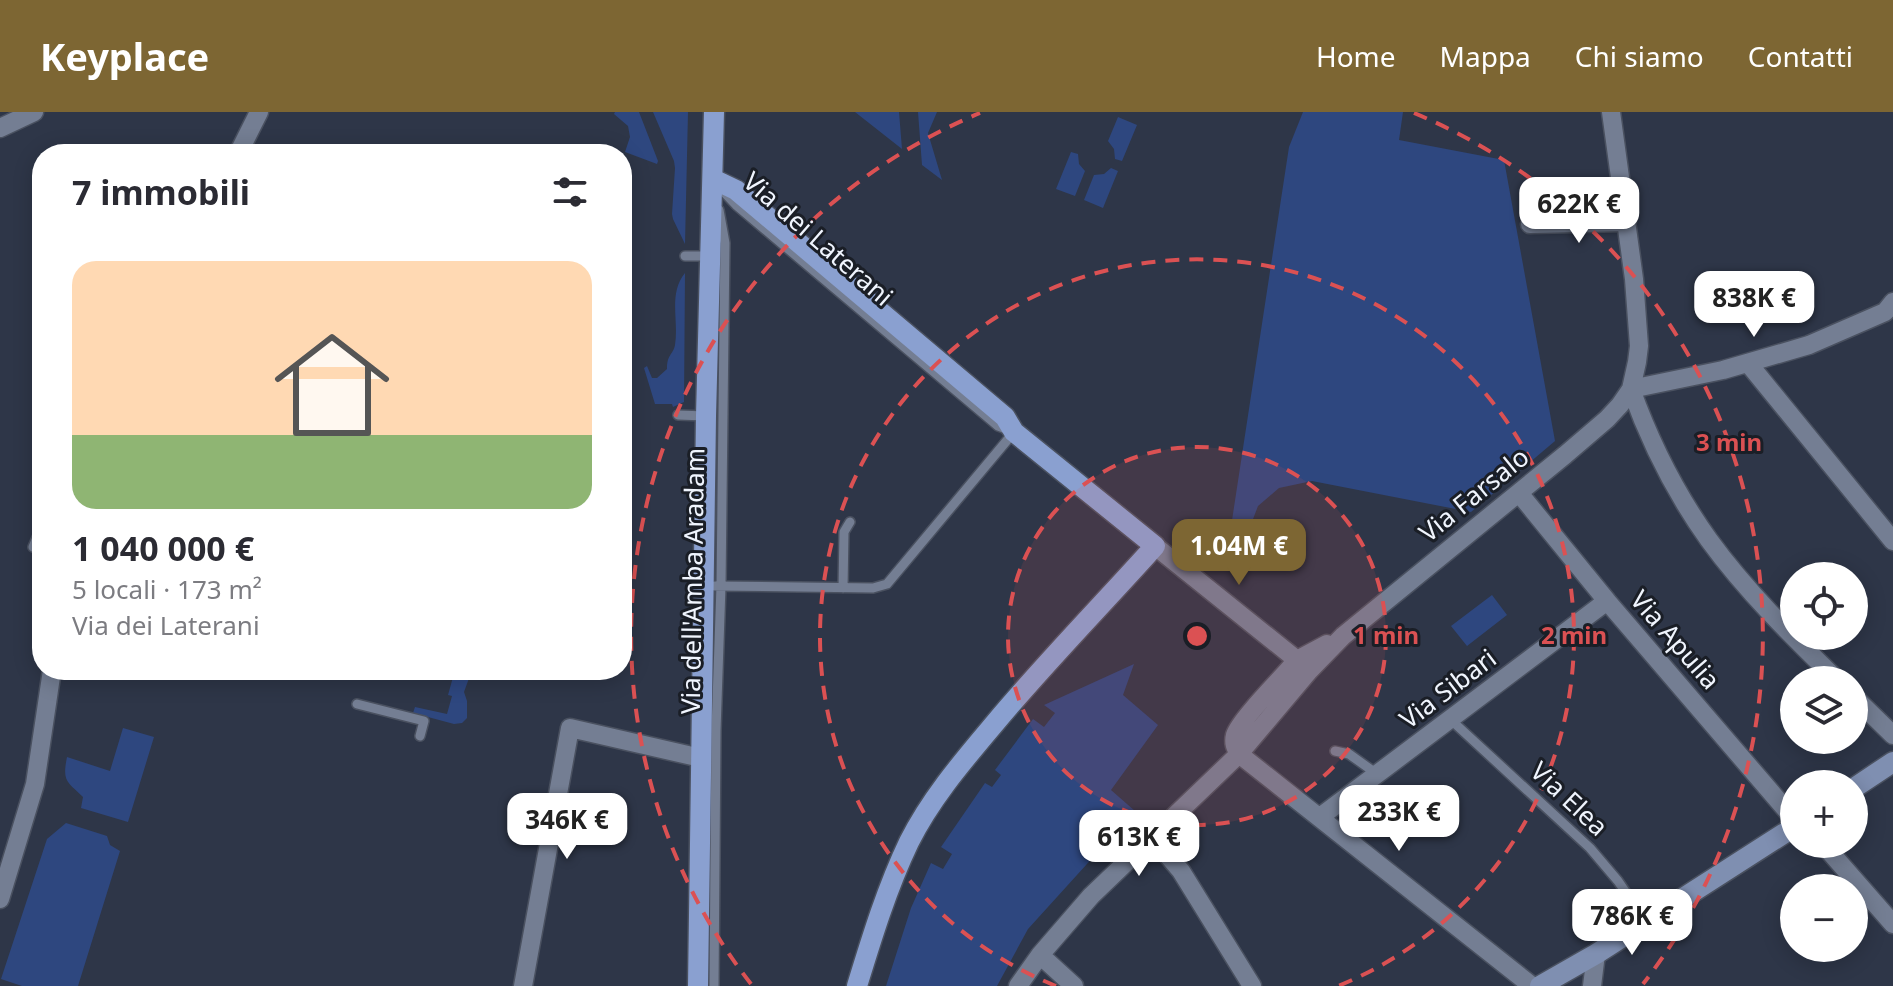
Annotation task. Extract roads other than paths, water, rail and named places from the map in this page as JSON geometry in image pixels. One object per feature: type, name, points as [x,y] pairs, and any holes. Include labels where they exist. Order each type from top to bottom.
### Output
[{"type":"main road","name":"Via dell'Amba Aradam","points":[[698,986],[701,758],[712,586],[706,416],[718,257],[713,179],[714,112]]},
{"type":"main road","name":"Via dei Laterani","points":[[713,179],[729,185],[743,196],[1005,417],[1014,432],[1155,546]]},
{"type":"main road","points":[[857,986],[882,908],[901,861],[928,809],[949,779],[1051,657],[1155,546]]},
{"type":"main road","points":[[1868,779],[1893,762]]},
{"type":"main road","points":[[1540,986],[1596,954],[1780,836]]},
{"type":"street","points":[[0,128],[34,112]]},
{"type":"street","points":[[243,144],[259,112]]},
{"type":"street","points":[[1611,112],[1634,279],[1639,346],[1631,389],[1669,475],[1709,540],[1750,591],[1823,666]]},
{"type":"street","points":[[1530,224],[1627,222]]},
{"type":"street","points":[[1631,389],[1698,376],[1809,345],[1890,312]]},
{"type":"street","points":[[1748,363],[1893,541]]},
{"type":"street","name":"Via Farsalo","points":[[1018,986],[1040,955],[1091,896],[1239,754],[1343,636],[1607,419],[1631,389]]},
{"type":"street","name":"Via Apulia","points":[[1519,493],[1780,803]]},
{"type":"street","name":"Via dei Laterani","points":[[1155,546],[1297,660]]},
{"type":"street","name":"Via Sibari","points":[[1320,817],[1607,601]]},
{"type":"street","name":"Via Farsalo","points":[[1297,660],[1343,636]]},
{"type":"street","points":[[1297,686],[1301,670],[1297,660],[1237,731],[1234,744],[1239,754],[1532,986]]},
{"type":"street","points":[[0,899],[35,784],[51,680]]},
{"type":"street","points":[[1868,711],[1893,735]]},
{"type":"street","points":[[523,986],[570,728],[701,758]]},
{"type":"street","points":[[1152,837],[1181,871],[1252,986]]},
{"type":"street","points":[[1835,858],[1893,924]]},
{"type":"street","points":[[1592,986],[1596,954]]},
{"type":"street","points":[[1040,955],[1074,986]]},
{"type":"lane","points":[[685,256],[718,257]]},
{"type":"lane","name":"Via dell'Amba Aradam","points":[[714,986],[716,730],[712,586],[718,257]]},
{"type":"lane","points":[[678,415],[706,416]]},
{"type":"lane","points":[[712,586],[873,588],[887,584],[1014,432]]},
{"type":"lane","points":[[843,588],[844,532],[850,522]]},
{"type":"lane","points":[[357,704],[424,721],[420,736]]},
{"type":"lane","name":"Via Elea","points":[[1451,720],[1590,848],[1618,881],[1646,922]]},
{"type":"lane","points":[[1335,751],[1349,754],[1377,774]]}]
